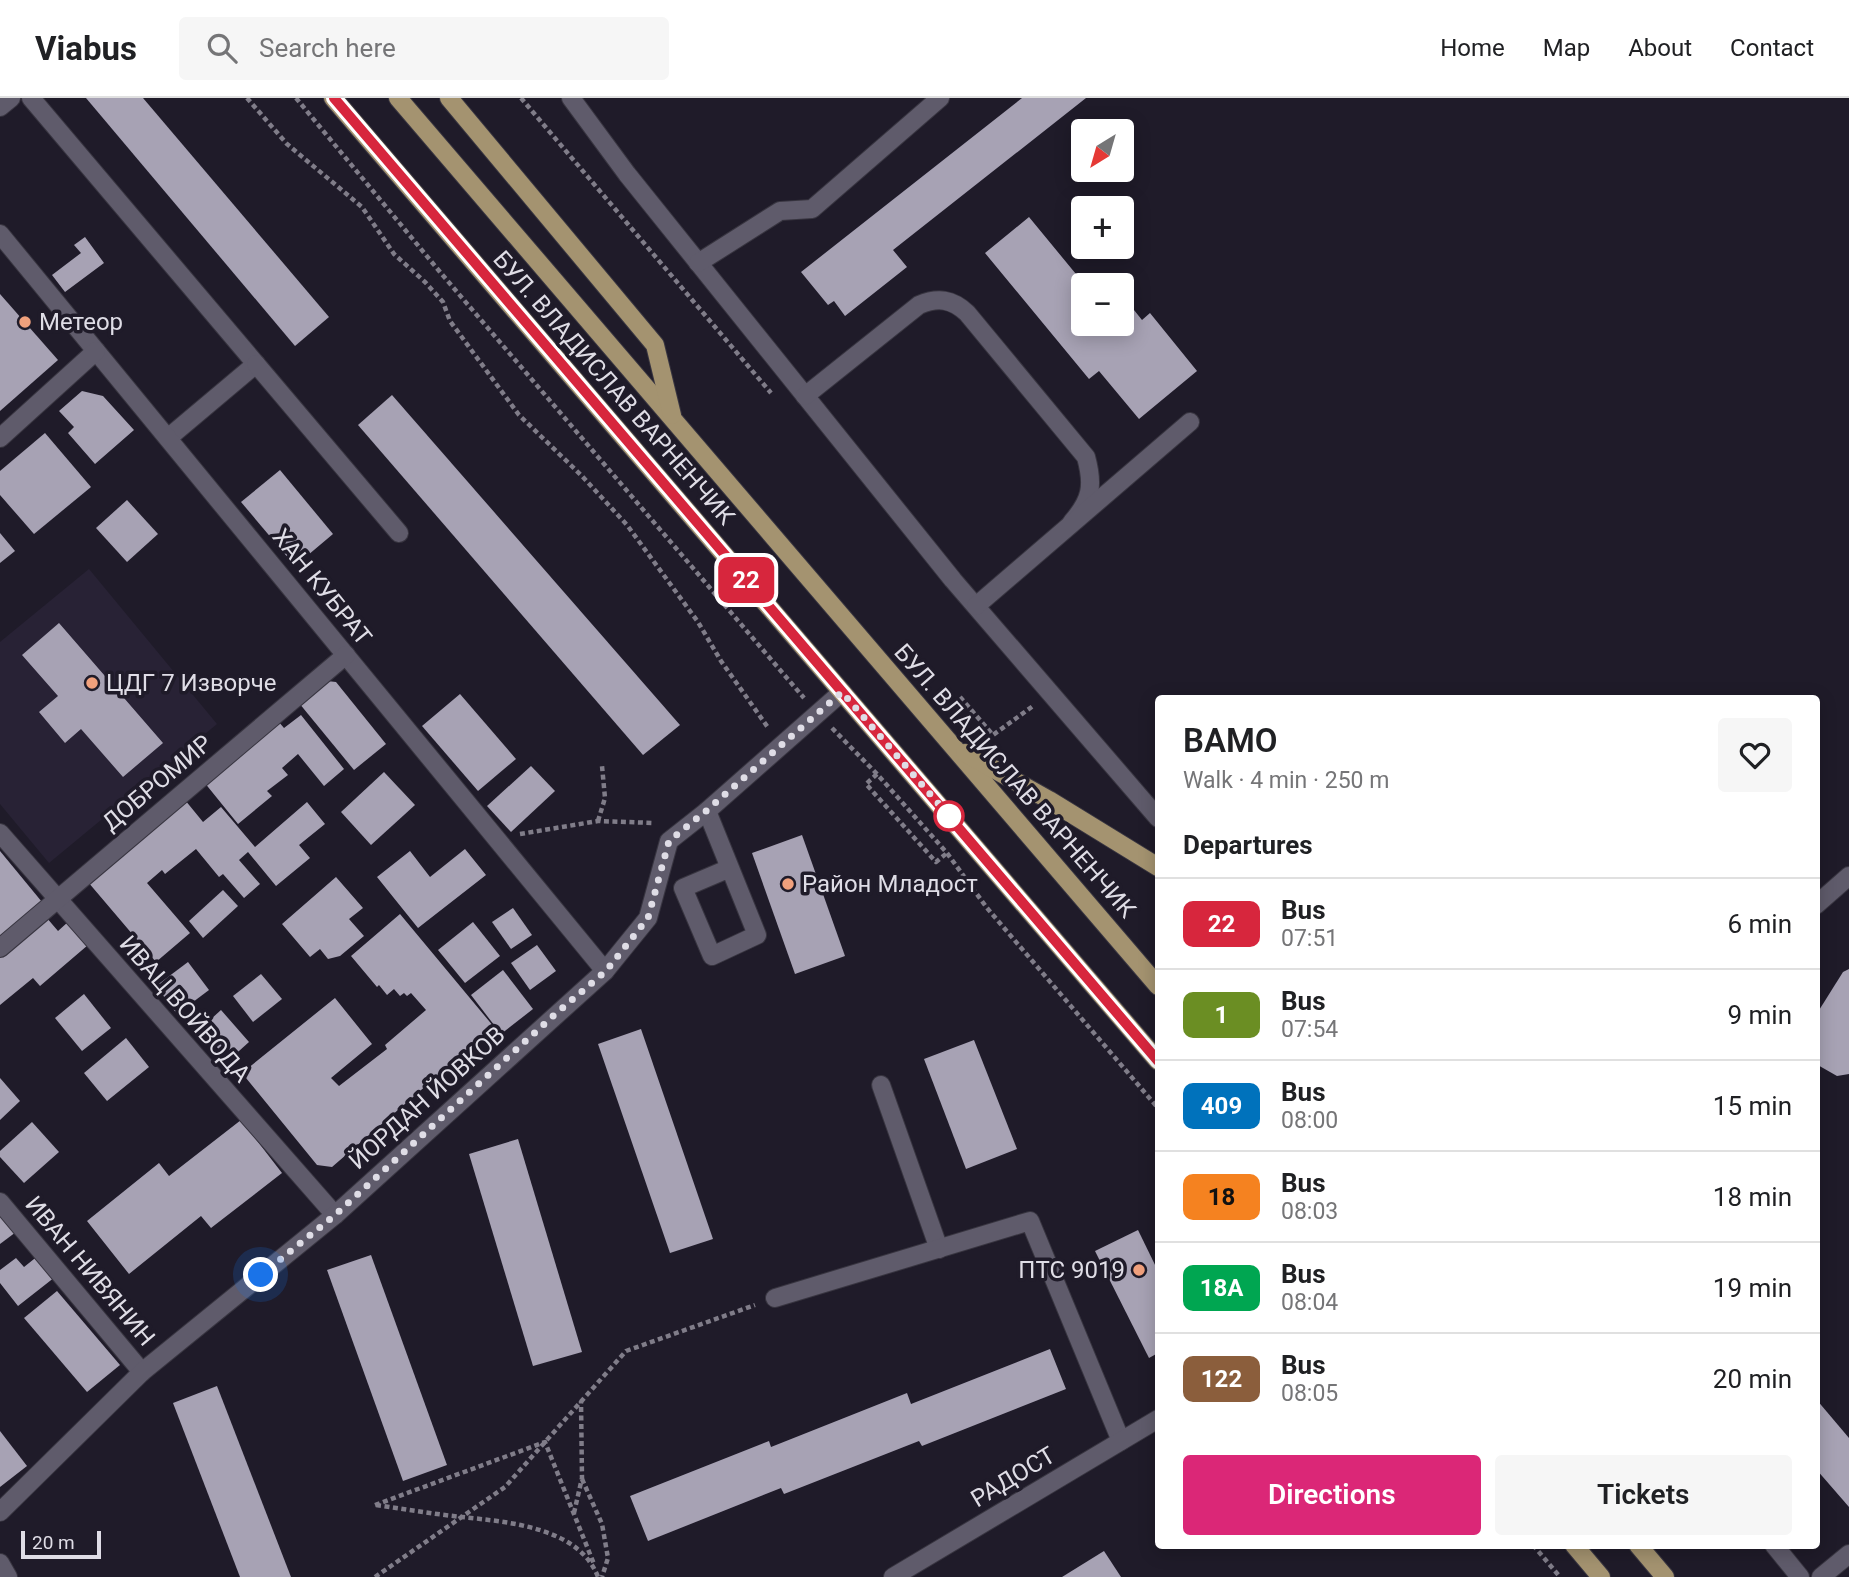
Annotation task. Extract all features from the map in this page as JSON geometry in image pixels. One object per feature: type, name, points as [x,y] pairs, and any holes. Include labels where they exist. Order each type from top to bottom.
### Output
[{"type":"main road","name":"БУЛ. ВЛАДИСЛАВ ВАРНЕНЧИК","points":[[334,98],[1155,1057]]},
{"type":"main road","name":"БУЛ. ВЛАДИСЛАВ ВАРНЕНЧИК","points":[[398,98],[1155,982]]},
{"type":"main road","points":[[449,98],[655,345],[673,419]]},
{"type":"main road","points":[[953,746],[1049,800],[1155,865]]},
{"type":"main road","points":[[1577,1549],[1601,1577]]},
{"type":"main road","points":[[1641,1549],[1665,1577]]},
{"type":"street","points":[[0,107],[11,98]]},
{"type":"street","points":[[31,98],[399,533]]},
{"type":"street","points":[[571,98],[627,174],[976,606],[1155,814]]},
{"type":"street","points":[[698,263],[780,211],[812,209],[940,98]]},
{"type":"street","name":"ХАН КУБРАТ","points":[[0,234],[606,971]]},
{"type":"street","points":[[805,396],[919,305],[929,301],[949,301],[967,313],[1086,457],[1091,475],[1090,492],[1083,509],[1072,522]]},
{"type":"street","points":[[0,438],[96,351]]},
{"type":"street","points":[[168,438],[256,365]]},
{"type":"street","points":[[976,606],[1190,422]]},
{"type":"street","name":"ДОБРОМИР","points":[[0,948],[346,655]]},
{"type":"street","name":"ЙОРДАН ЙОВКОВ","points":[[0,1512],[142,1372],[335,1215],[606,971],[648,918],[669,841],[842,692]]},
{"type":"street","points":[[706,811],[730,868],[757,935],[712,956],[683,888],[730,868]]},
{"type":"street","name":"ИВАЦ ВОЙВОДА","points":[[0,833],[335,1215]]},
{"type":"street","points":[[1820,901],[1849,876]]},
{"type":"street","points":[[881,1085],[939,1249]]},
{"type":"street","name":"ИВАН НИВЯНИН","points":[[0,1202],[142,1372]]},
{"type":"street","points":[[775,1298],[1030,1222],[1121,1441]]},
{"type":"street","name":"РАДОСТ","points":[[901,1575],[1155,1421]]},
{"type":"street","points":[[1777,1549],[1800,1577]]},
{"type":"street","points":[[1821,1577],[1849,1554]]},
{"type":"street","points":[[0,1563],[8,1577]]},
{"type":"path","points":[[247,98],[287,144],[362,207],[394,254],[443,302],[450,321],[519,415],[582,476],[627,525],[698,622],[721,661],[768,728],[777,749]]},
{"type":"path","points":[[296,98],[440,272],[818,713],[947,853],[987,908],[1155,1104]]},
{"type":"path","points":[[960,697],[993,735],[1050,692]]},
{"type":"path","points":[[598,821],[605,798],[602,766]]},
{"type":"path","points":[[877,774],[866,784],[936,862],[947,853]]},
{"type":"path","points":[[496,838],[598,821],[654,823]]},
{"type":"path","points":[[375,1577],[505,1487],[626,1351],[775,1298]]},
{"type":"path","points":[[573,1514],[582,1478],[581,1401]]},
{"type":"path","points":[[545,1442],[600,1577]]},
{"type":"path","points":[[545,1442],[375,1505],[530,1526],[580,1550],[594,1564]]},
{"type":"path","points":[[582,1478],[602,1524],[608,1558],[600,1577]]},
{"type":"path","points":[[1536,1549],[1560,1577]]},
{"type":"shaded area","name":"ЦДГ 7 Изворче","points":[[89,569],[217,724],[49,863],[0,804],[0,642]]},
{"type":"building","points":[[86,98],[143,98],[329,317],[295,346]]},
{"type":"building","points":[[1022,98],[1086,98],[893,250],[907,267],[845,316],[834,301],[828,305],[801,272]]},
{"type":"building","points":[[1029,217],[1075,273],[1071,273],[1071,336],[1134,336],[1134,310],[1142,320],[1150,313],[1197,371],[1139,419],[1099,371],[1089,379],[985,253]]},
{"type":"building","points":[[85,237],[104,263],[65,292],[52,275],[81,253],[74,245]]},
{"type":"building","points":[[0,294],[58,360],[0,411]]},
{"type":"building","points":[[82,391],[103,396],[134,430],[95,464],[68,433],[74,427],[59,411]]},
{"type":"building","points":[[392,395],[680,725],[643,755],[358,425]]},
{"type":"building","points":[[45,433],[91,487],[34,534],[0,495],[0,471]]},
{"type":"building","points":[[280,470],[333,534],[295,566],[241,502]]},
{"type":"building","points":[[127,500],[158,534],[127,562],[96,528]]},
{"type":"building","points":[[0,533],[15,551],[0,563]]},
{"type":"building","points":[[59,623],[163,743],[123,777],[81,729],[65,743],[39,712],[58,696],[22,655]]},
{"type":"building","points":[[327,681],[336,682],[386,744],[354,770],[299,703]]},
{"type":"building","points":[[460,694],[516,759],[478,791],[422,726]]},
{"type":"building","points":[[301,715],[344,769],[324,786],[298,754],[282,768],[288,775],[267,791],[272,796],[238,824],[204,782],[278,721],[284,728]]},
{"type":"building","points":[[531,766],[555,791],[511,832],[487,806]]},
{"type":"building","points":[[384,772],[415,805],[371,845],[341,812]]},
{"type":"building","points":[[185,800],[203,822],[221,807],[255,847],[307,802],[325,824],[299,845],[310,858],[276,886],[248,852],[239,860],[260,884],[244,898],[223,874],[219,877],[196,849],[165,874],[162,870],[147,883],[190,933],[156,962],[88,882]]},
{"type":"building","points":[[802,835],[845,956],[795,974],[752,853]]},
{"type":"building","points":[[465,849],[486,875],[418,928],[377,877],[410,851],[430,877]]},
{"type":"building","points":[[0,851],[42,902],[0,937]]},
{"type":"building","points":[[336,877],[363,908],[349,919],[364,936],[340,956],[328,959],[320,949],[310,957],[282,924]]},
{"type":"building","points":[[223,890],[238,906],[203,938],[189,921]]},
{"type":"building","points":[[513,908],[532,935],[511,949],[492,922]]},
{"type":"building","points":[[400,914],[494,1027],[332,1167],[317,1165],[242,1073],[335,998],[372,1044],[331,1078],[339,1086],[387,1049],[385,1045],[426,1010],[411,993],[400,996],[394,989],[387,995],[351,956]]},
{"type":"building","points":[[46,917],[58,931],[68,922],[88,945],[40,986],[33,978],[0,1005],[0,957]]},
{"type":"building","points":[[473,922],[500,956],[465,983],[438,950]]},
{"type":"building","points":[[537,945],[556,971],[530,990],[511,963]]},
{"type":"building","points":[[188,962],[209,990],[177,1014],[156,986]]},
{"type":"building","points":[[1849,969],[1849,1074],[1837,1076],[1820,1066],[1820,1009],[1843,972]]},
{"type":"building","points":[[503,970],[533,1009],[501,1034],[471,995]]},
{"type":"building","points":[[261,974],[282,999],[253,1022],[233,996]]},
{"type":"building","points":[[84,994],[111,1028],[82,1051],[55,1018]]},
{"type":"building","points":[[221,1010],[249,1042],[229,1060],[200,1029]]},
{"type":"building","points":[[641,1029],[713,1239],[670,1253],[598,1044]]},
{"type":"building","points":[[126,1038],[149,1067],[107,1101],[84,1073]]},
{"type":"building","points":[[974,1040],[1017,1149],[966,1169],[924,1059]]},
{"type":"building","points":[[0,1078],[20,1101],[0,1120]]},
{"type":"building","points":[[241,1120],[282,1173],[211,1228],[201,1216],[129,1274],[87,1221],[159,1163],[169,1176]]},
{"type":"building","points":[[32,1122],[59,1152],[24,1183],[0,1157],[0,1151]]},
{"type":"building","points":[[518,1139],[582,1352],[533,1366],[469,1154]]},
{"type":"building","points":[[0,1212],[16,1232],[0,1244]]},
{"type":"building","points":[[1138,1230],[1155,1265],[1155,1355],[1149,1358],[1095,1251]]},
{"type":"building","points":[[39,1255],[55,1277],[18,1306],[0,1283],[0,1270],[16,1258],[24,1267]]},
{"type":"building","points":[[371,1255],[447,1465],[403,1481],[327,1270]]},
{"type":"building","points":[[57,1291],[120,1365],[87,1392],[24,1318]]},
{"type":"building","points":[[1050,1349],[1066,1389],[922,1446],[919,1441],[784,1494],[781,1488],[648,1541],[630,1496],[769,1441],[771,1447],[907,1393],[911,1404]]},
{"type":"building","points":[[217,1386],[291,1577],[240,1577],[173,1403]]},
{"type":"building","points":[[1820,1404],[1849,1438],[1849,1507],[1820,1474]]},
{"type":"building","points":[[0,1431],[27,1466],[0,1487]]},
{"type":"building","points":[[1104,1551],[1121,1577],[1062,1577]]},
{"type":"bus line","name":"22","points":[[334,98],[1155,1057]]},
{"type":"place","name":"Метеор","points":[[25,322]]},
{"type":"place","name":"ЦДГ 7 Изворче","points":[[92,683]]},
{"type":"place","name":"Район Младост","points":[[788,884]]},
{"type":"place","name":"ПТС 9019","points":[[1139,1270]]},
{"type":"route","points":[[261,1275],[335,1215],[606,971],[648,918],[669,841],[842,692],[949,816]]}]
